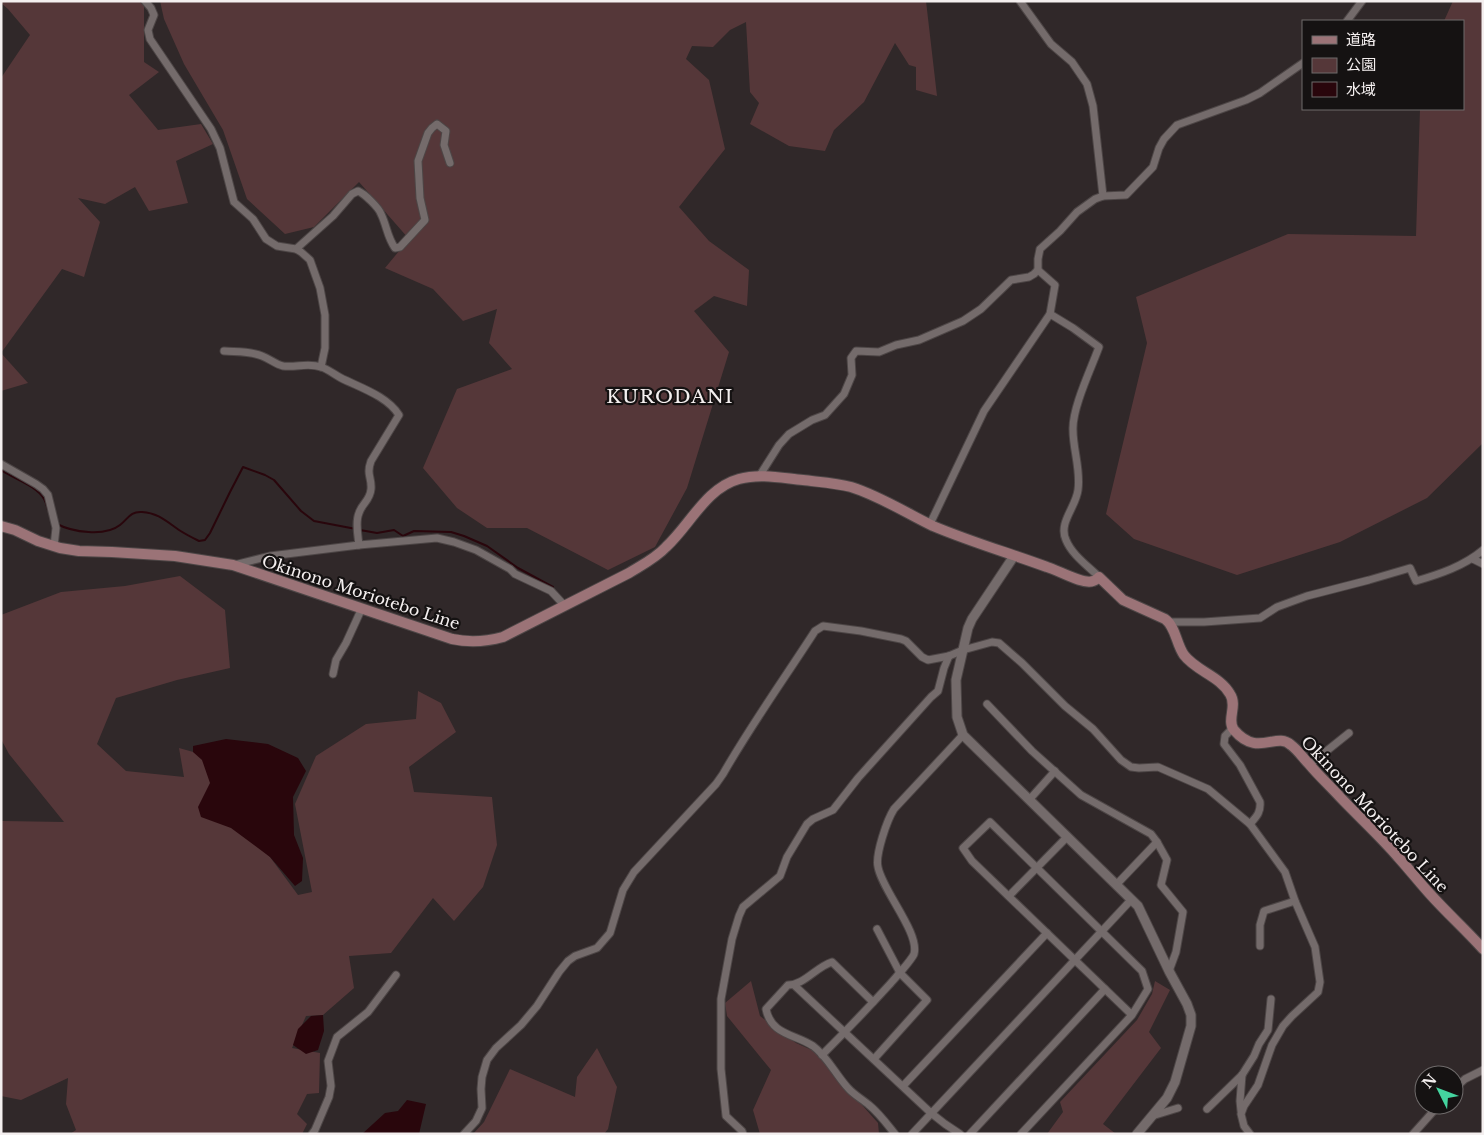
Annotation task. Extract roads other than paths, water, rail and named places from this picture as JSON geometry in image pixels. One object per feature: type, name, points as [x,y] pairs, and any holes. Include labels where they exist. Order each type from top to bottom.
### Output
[{"type":"main road","name":"Okinono Moriotebo Line","points":[[1,526],[54,546],[79,551],[175,556],[234,565],[452,639],[466,642],[485,642],[503,638],[629,573],[666,548],[712,494],[724,484],[740,478],[760,475],[832,483],[850,487],[868,493],[962,538],[1088,582],[1094,581],[1099,577]]},
{"type":"main road","points":[[1099,577],[1123,600],[1158,615],[1169,622],[1184,655],[1230,694],[1234,703],[1230,722],[1232,728]]},
{"type":"main road","name":"Okinono Moriotebo Line","points":[[1232,728],[1248,742],[1257,744],[1284,740],[1291,744],[1399,857],[1426,890],[1483,948]]},
{"type":"street","points":[[145,1],[154,15],[148,30],[150,39],[211,129],[220,148],[234,202],[253,220],[266,239],[277,246],[301,252],[310,260],[320,288],[325,315],[325,348],[321,367]]},
{"type":"street","points":[[1020,1],[1051,44],[1072,62],[1086,84],[1093,106],[1104,196]]},
{"type":"street","points":[[1348,20],[1362,1]]},
{"type":"street","points":[[760,475],[779,445],[789,434],[812,420],[825,416],[844,394],[852,375],[851,358],[856,351],[879,352],[896,345],[919,340],[963,321],[981,309],[1011,280],[1029,277],[1034,274],[1038,270],[1040,249],[1078,212],[1096,199],[1104,196],[1126,195],[1153,168],[1164,139],[1177,125],[1246,100],[1302,64]]},
{"type":"street","points":[[296,250],[333,216],[352,194],[358,191],[381,212],[389,240],[395,248],[400,247],[425,220],[420,198],[418,161],[428,133],[437,124],[446,131],[444,144],[450,163]]},
{"type":"street","points":[[930,524],[984,411],[1050,314],[1056,285],[1038,270]]},
{"type":"street","points":[[1050,314],[1099,347],[1075,412],[1072,429],[1079,479],[1078,494],[1063,528],[1066,540],[1073,551],[1099,577]]},
{"type":"street","points":[[224,351],[255,354],[263,356],[275,364],[286,366],[304,364],[321,367],[380,397],[395,408],[399,415],[368,469],[372,488],[369,499],[359,512],[357,520],[358,545]]},
{"type":"street","points":[[1,464],[36,484],[48,495],[56,528],[54,546]]},
{"type":"street","points":[[234,565],[270,556],[358,545],[437,538],[476,550],[510,569],[515,574],[551,591],[565,606]]},
{"type":"street","points":[[1169,622],[1204,622],[1260,618],[1277,607],[1307,596],[1410,568],[1416,581],[1442,573],[1473,558],[1483,550]]},
{"type":"street","points":[[1014,556],[972,618],[968,628],[956,680],[957,716],[962,735],[1138,906],[1169,972],[1187,1004],[1191,1015],[1191,1026],[1175,1082],[1167,1098],[1137,1134]]},
{"type":"street","points":[[1473,558],[1483,564]]},
{"type":"street","points":[[333,674],[336,660],[362,608]]},
{"type":"street","points":[[464,1134],[476,1121],[482,1108],[480,1089],[487,1060],[536,1006],[568,961],[575,956],[597,948],[610,933],[623,890],[634,872],[716,784],[815,632],[823,626],[882,634],[906,641],[925,659],[949,656],[992,642],[999,643],[1071,711],[1093,729],[1121,760],[1131,767],[1158,767],[1208,789],[1250,824],[1284,872],[1315,947],[1320,982],[1318,992],[1283,1026],[1272,1045],[1258,1085],[1241,1114]]},
{"type":"street","points":[[743,1134],[742,1130],[726,1116],[721,1069],[721,999],[726,966],[739,916],[743,907],[751,899],[780,876],[786,858],[807,824],[813,819],[833,810],[858,778],[938,691],[949,656]]},
{"type":"street","points":[[986,704],[1081,795],[1151,834],[1157,842],[1167,860],[1161,884],[1183,912],[1176,952],[1169,972]]},
{"type":"street","points":[[1232,728],[1225,736],[1224,744],[1240,765],[1260,802],[1260,812],[1250,824]]},
{"type":"street","points":[[1309,765],[1349,733]]},
{"type":"street","points":[[822,1055],[900,973],[914,954],[910,932],[882,879],[877,858],[889,817],[894,809],[962,735]]},
{"type":"street","points":[[1030,800],[1055,771]]},
{"type":"street","points":[[1021,1134],[1132,1014],[1148,989],[1142,971],[990,822],[963,848],[972,861],[1132,1014]]},
{"type":"street","points":[[1009,896],[1067,837]]},
{"type":"street","points":[[1116,885],[1157,842]]},
{"type":"street","points":[[912,1134],[1131,900]]},
{"type":"street","points":[[1260,946],[1260,925],[1264,910],[1295,901]]},
{"type":"street","points":[[874,1059],[927,1000],[900,973],[877,929]]},
{"type":"street","points":[[903,1086],[1047,933]]},
{"type":"street","points":[[873,1002],[832,962],[794,985],[788,985],[766,1009],[767,1016],[774,1026],[787,1035],[814,1047],[848,1089],[870,1105],[895,1134]]},
{"type":"street","points":[[312,1134],[329,1097],[331,1086],[328,1061],[337,1037],[368,1012],[396,975]]},
{"type":"street","points":[[794,985],[931,1113],[960,1134]]},
{"type":"street","points":[[970,1134],[1105,989]]},
{"type":"street","points":[[1207,1109],[1242,1076],[1254,1056],[1268,1030],[1271,999]]},
{"type":"street","points":[[1464,1080],[1483,1070]]},
{"type":"street","points":[[1242,1076],[1241,1114],[1244,1126],[1250,1134]]},
{"type":"street","points":[[1152,1116],[1178,1108]]},
{"type":"street","points":[[1413,1134],[1430,1115]]},
{"type":"water","points":[[226,739],[268,744],[298,758],[306,771],[293,797],[294,835],[303,858],[302,881],[295,886],[270,857],[231,828],[201,817],[198,807],[210,783],[202,760],[193,752],[193,746]]},
{"type":"water","points":[[323,1015],[324,1031],[318,1050],[306,1054],[293,1045],[298,1029],[311,1016]]},
{"type":"water","points":[[407,1100],[426,1104],[419,1134],[362,1134],[385,1113],[398,1111]]},
{"type":"waterway","points":[[57,524],[80,531],[106,531],[114,529],[132,514],[142,512],[157,516],[199,541],[205,540],[243,467],[274,480],[301,511],[314,521],[356,529]]},
{"type":"waterway","points":[[1,470],[41,494],[48,510]]},
{"type":"waterway","points":[[360,530],[377,533],[394,530],[403,536],[414,531],[451,532],[487,546],[518,568],[553,587]]},
{"type":"district","name":"KURODANI","points":[[670,396]]}]
